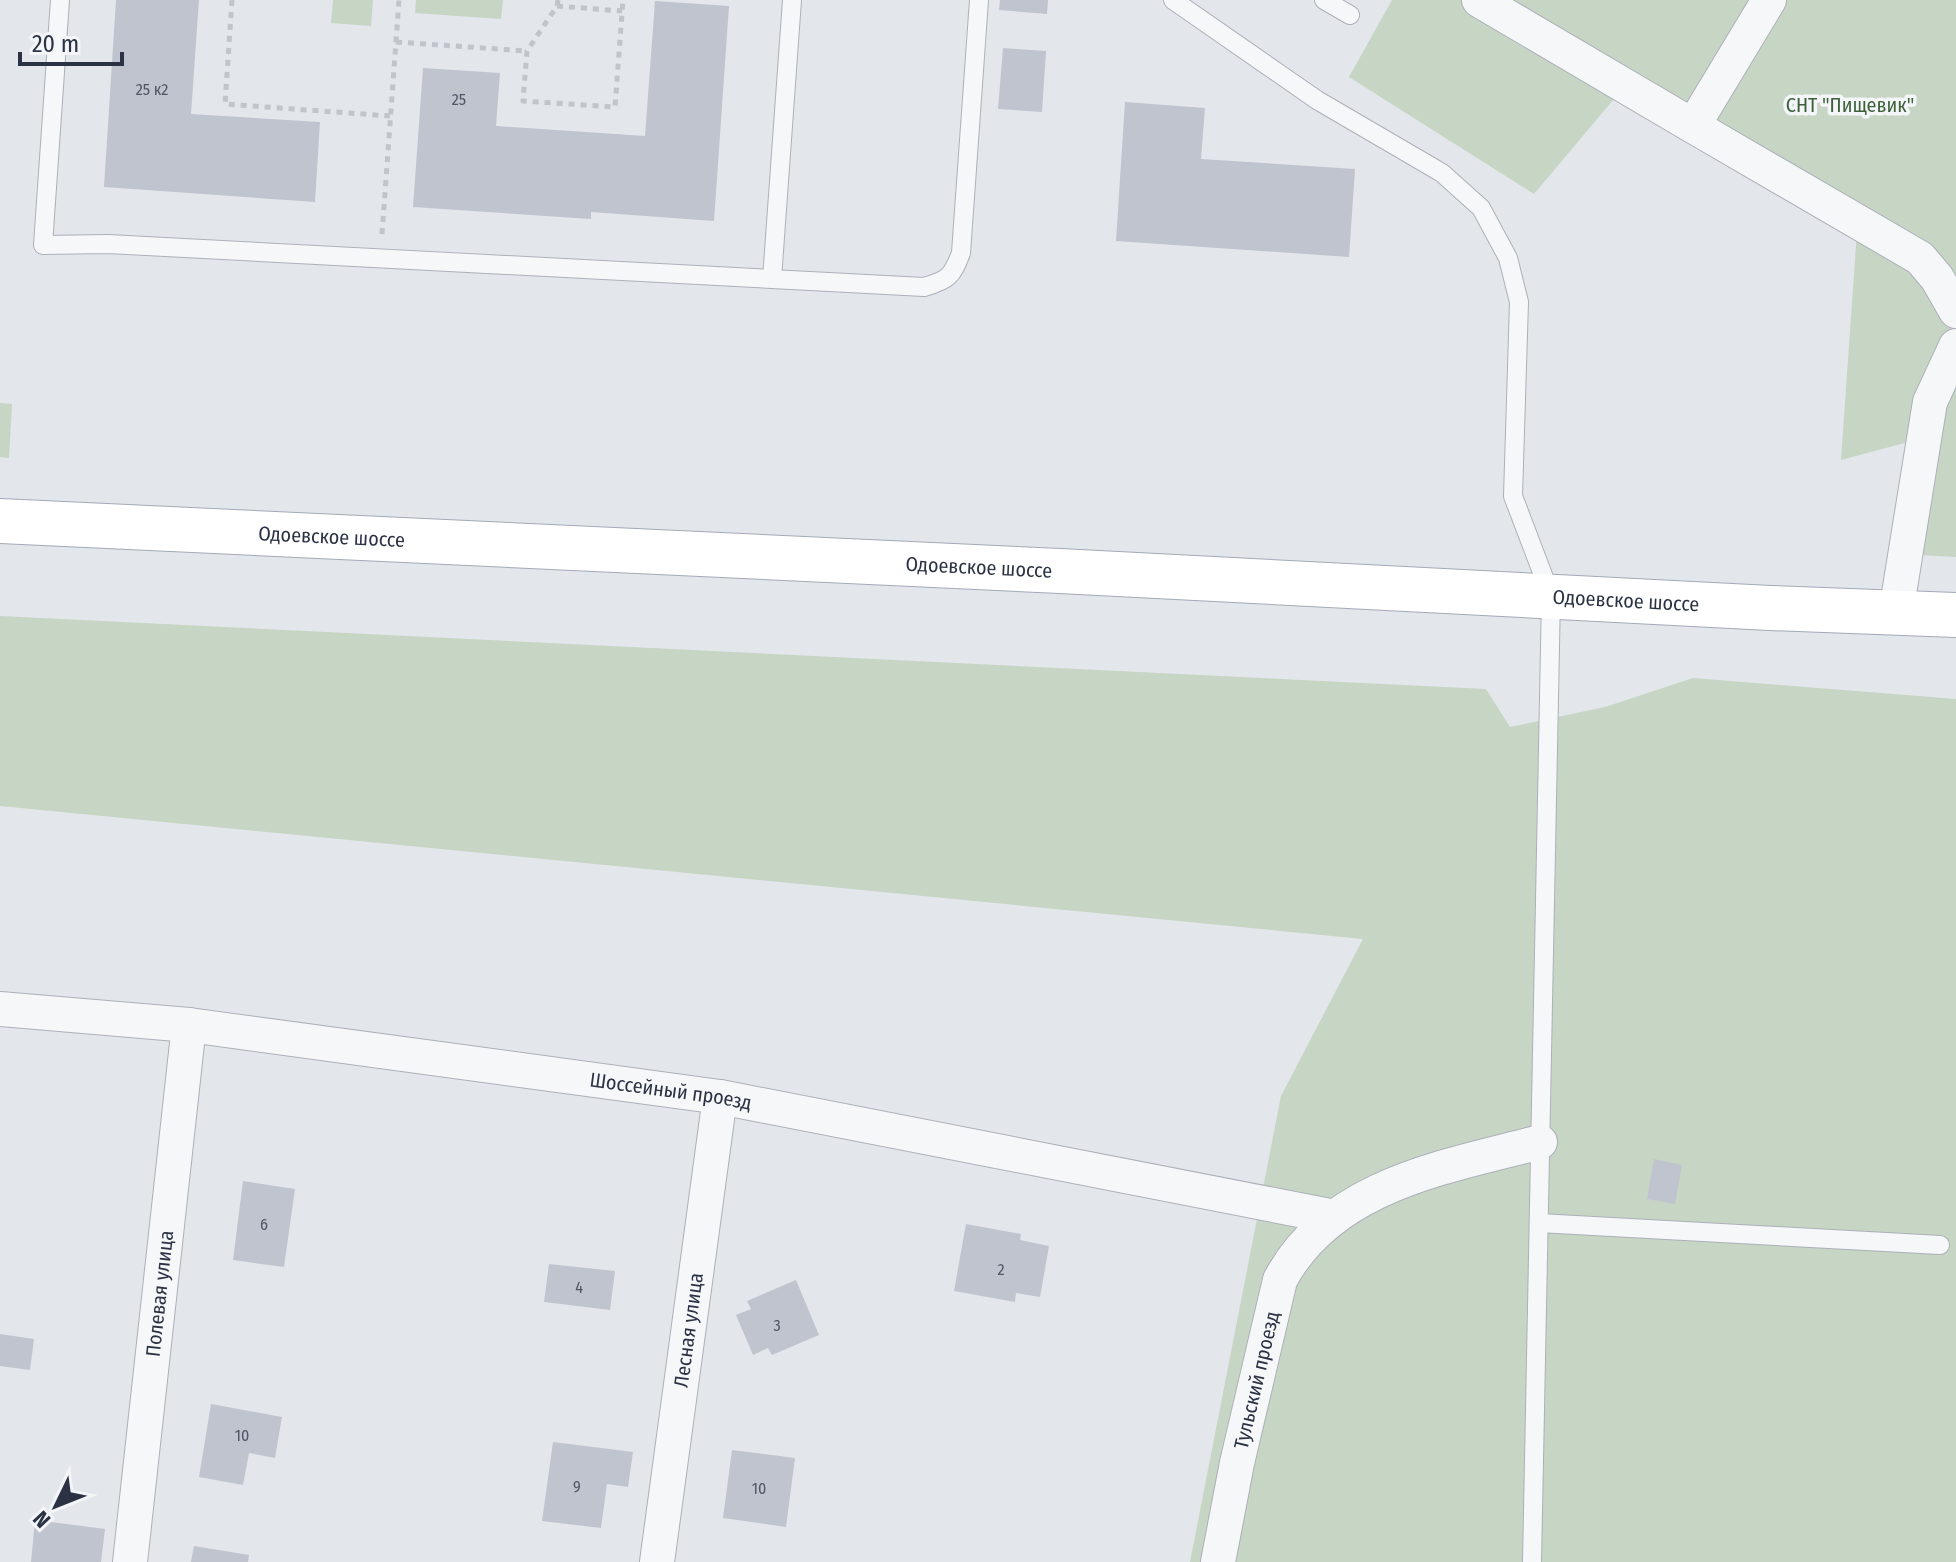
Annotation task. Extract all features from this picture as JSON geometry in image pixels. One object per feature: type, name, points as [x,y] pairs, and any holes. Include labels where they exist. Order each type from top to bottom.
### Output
[{"type":"main road","name":"Одоевское шоссе","points":[[0,521],[1956,615]]},
{"type":"street","points":[[1479,0],[1920,258],[1937,278],[1956,311]]},
{"type":"street","points":[[1693,126],[1769,0]]},
{"type":"street","points":[[1896,612],[1930,402],[1955,349]]},
{"type":"street","name":"Шоссейный проезд","points":[[0,1009],[189,1025],[720,1097],[1335,1217]]},
{"type":"street","name":"Полевая улица","points":[[130,1562],[189,1025]]},
{"type":"street","name":"Лесная улица","points":[[657,1562],[720,1097]]},
{"type":"street","name":"Тульский проезд","points":[[1218,1562],[1237,1463],[1280,1280],[1305,1245],[1335,1217],[1368,1195],[1402,1179],[1540,1142]]},
{"type":"lane","points":[[60,0],[43,245],[108,244],[924,287],[943,282],[954,272],[961,253],[979,0]]},
{"type":"lane","points":[[772,279],[792,0]]},
{"type":"lane","points":[[1173,0],[1317,100],[1442,173],[1481,208],[1508,258],[1519,302],[1513,496],[1551,596],[1540,1142],[1536,1558]]},
{"type":"lane","points":[[1324,0],[1350,15]]},
{"type":"lane","points":[[1539,1223],[1940,1245]]},
{"type":"path","points":[[232,0],[225,104],[390,116]]},
{"type":"path","points":[[381,258],[399,0]]},
{"type":"path","points":[[622,11],[557,3],[527,51],[523,101],[615,107],[623,0]]},
{"type":"path","points":[[396,42],[527,51]]},
{"type":"green space","points":[[333,0],[373,0],[371,26],[331,23]]},
{"type":"green space","points":[[416,0],[503,0],[501,19],[415,13]]},
{"type":"green space","name":"СНТ \"Пищевик\"","points":[[1392,0],[1956,0],[1956,557],[1919,555],[1938,434],[1841,460],[1857,231],[1619,93],[1534,194],[1349,77]]},
{"type":"green space","points":[[0,403],[12,404],[9,458],[0,457]]},
{"type":"green space","points":[[0,616],[1486,689],[1510,727],[1605,707],[1693,678],[1956,699],[1956,1562],[1190,1562],[1281,1096],[1363,939],[0,806]]},
{"type":"building","points":[[116,0],[199,0],[191,114],[320,122],[315,202],[104,187]]},
{"type":"building","points":[[1000,0],[1048,0],[1047,14],[999,10]]},
{"type":"building","points":[[655,1],[729,6],[714,221],[591,212],[591,219],[413,207],[423,68],[500,73],[496,126],[645,136]]},
{"type":"building","points":[[1003,48],[1046,51],[1042,112],[998,109]]},
{"type":"building","points":[[1125,102],[1205,108],[1201,159],[1355,169],[1349,257],[1116,241]]},
{"type":"building","points":[[1654,1159],[1682,1165],[1675,1204],[1647,1199]]},
{"type":"building","points":[[243,1181],[295,1189],[284,1267],[233,1260]]},
{"type":"building","points":[[966,1224],[1021,1234],[1020,1240],[1049,1246],[1040,1297],[1016,1293],[1015,1302],[954,1291]]},
{"type":"building","points":[[549,1264],[615,1271],[610,1310],[544,1302]]},
{"type":"building","points":[[796,1280],[819,1335],[772,1355],[768,1348],[753,1355],[736,1315],[751,1309],[747,1301]]},
{"type":"building","points":[[0,1334],[34,1339],[30,1370],[0,1366]]},
{"type":"building","points":[[211,1404],[282,1417],[275,1458],[249,1453],[243,1485],[199,1477]]},
{"type":"building","points":[[553,1442],[633,1452],[628,1487],[607,1484],[601,1528],[542,1521]]},
{"type":"building","points":[[732,1450],[795,1458],[786,1527],[723,1518]]},
{"type":"building","points":[[35,1520],[105,1529],[101,1562],[31,1562]]},
{"type":"building","points":[[194,1546],[249,1555],[248,1562],[191,1562]]}]
